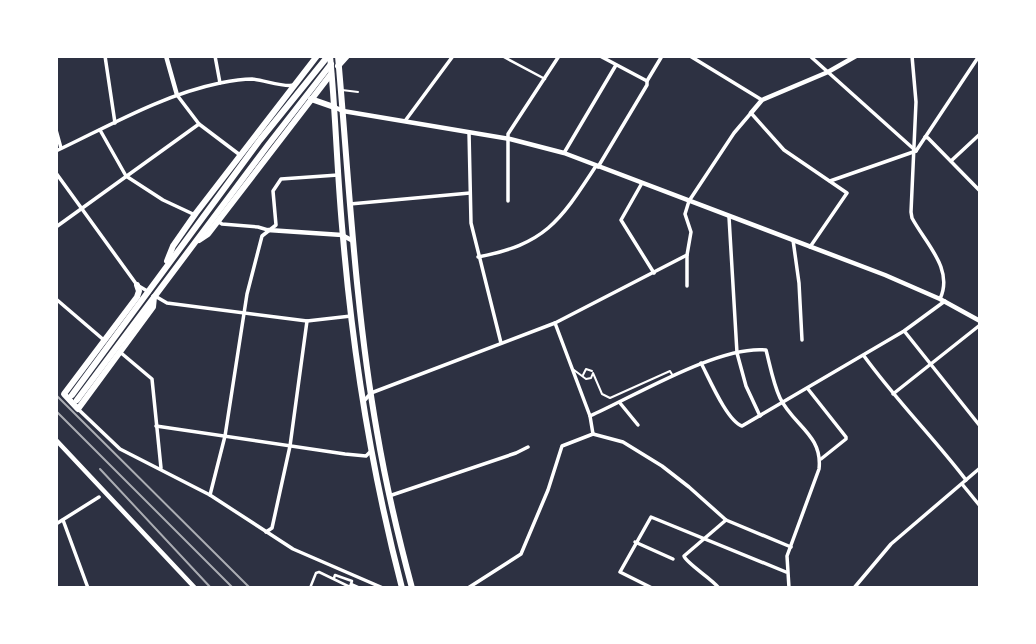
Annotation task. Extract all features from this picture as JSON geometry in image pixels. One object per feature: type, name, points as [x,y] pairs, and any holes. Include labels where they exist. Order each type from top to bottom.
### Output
[{"type":"main road","points":[[137,285],[137,297],[64,394],[78,409],[153,307],[151,294],[173,246],[317,56]]},
{"type":"main road","points":[[329,56],[342,235],[351,316],[370,450],[402,588]]},
{"type":"main road","points":[[164,269],[260,140],[329,56]]},
{"type":"main road","points":[[74,398],[151,294],[338,60],[347,56]]},
{"type":"main road","points":[[194,243],[208,234],[332,73],[338,60]]},
{"type":"main road","points":[[338,60],[350,204],[371,393],[389,496],[412,588]]},
{"type":"main road","points":[[312,99],[334,107]]},
{"type":"street","points":[[105,56],[115,123]]},
{"type":"street","points":[[166,56],[177,95],[199,124],[240,155]]},
{"type":"street","points":[[215,56],[220,83]]},
{"type":"street","points":[[405,121],[453,56]]},
{"type":"street","points":[[502,56],[545,79]]},
{"type":"street","points":[[508,201],[508,134],[559,56]]},
{"type":"street","points":[[600,56],[647,81]]},
{"type":"street","points":[[478,257],[518,247],[542,235],[567,208],[597,166],[662,56]]},
{"type":"street","points":[[690,56],[762,100]]},
{"type":"street","points":[[810,56],[916,151]]},
{"type":"street","points":[[687,286],[687,255],[691,229],[685,214],[689,201],[734,133],[762,100],[828,72],[856,56]]},
{"type":"street","points":[[701,363],[737,425],[742,426],[904,331],[942,300],[945,283],[942,264],[912,218],[916,102],[912,56]]},
{"type":"street","points":[[830,181],[916,151],[979,56]]},
{"type":"street","points":[[564,153],[616,65]]},
{"type":"street","points":[[56,130],[59,149],[177,95],[220,83],[249,79],[268,80],[289,87],[295,84]]},
{"type":"street","points":[[334,107],[343,111],[510,139],[564,153],[942,300],[980,323],[932,365],[893,394]]},
{"type":"street","points":[[751,113],[784,150],[847,193],[810,247]]},
{"type":"street","points":[[56,227],[199,124]]},
{"type":"street","points":[[100,130],[126,176],[190,214],[196,213]]},
{"type":"street","points":[[469,132],[471,223],[502,344]]},
{"type":"street","points":[[951,162],[980,134]]},
{"type":"street","points":[[925,137],[980,191]]},
{"type":"street","points":[[56,173],[137,285],[167,303],[307,321],[351,316]]},
{"type":"street","points":[[210,495],[225,436],[242,313],[255,272],[262,236],[276,225],[273,191],[281,179],[339,175]]},
{"type":"street","points":[[642,183],[621,220],[654,273]]},
{"type":"street","points":[[350,204],[470,193]]},
{"type":"street","points":[[729,217],[737,353],[746,386],[760,416]]},
{"type":"street","points":[[218,221],[222,224],[268,230],[342,235],[354,242]]},
{"type":"street","points":[[793,240],[799,283],[802,340]]},
{"type":"street","points":[[363,403],[371,393],[555,323],[687,255]]},
{"type":"street","points":[[56,299],[105,341]]},
{"type":"street","points":[[266,532],[272,528],[290,446],[307,321]]},
{"type":"street","points":[[555,323],[590,416],[593,434]]},
{"type":"street","points":[[904,331],[980,426]]},
{"type":"street","points":[[590,416],[701,363],[753,349],[766,350],[783,403],[815,443],[820,460],[787,556],[789,588]]},
{"type":"street","points":[[120,352],[152,379],[161,469]]},
{"type":"street","points":[[864,356],[967,480]]},
{"type":"street","points":[[808,389],[846,437],[820,460]]},
{"type":"street","points":[[620,403],[638,425]]},
{"type":"street","points":[[78,409],[120,449],[210,495],[293,549],[383,588]]},
{"type":"street","points":[[156,426],[366,456],[370,450]]},
{"type":"street","points":[[468,588],[521,554],[548,490],[562,446],[586,439],[593,434]]},
{"type":"street","points":[[593,434],[623,442],[663,466],[690,486],[726,520],[791,547]]},
{"type":"street","points":[[56,440],[195,588]]},
{"type":"street","points":[[389,496],[528,447]]},
{"type":"street","points":[[854,588],[891,544],[980,468]]},
{"type":"street","points":[[962,484],[980,506]]},
{"type":"street","points":[[56,524],[99,497]]},
{"type":"street","points":[[652,588],[620,572],[651,517],[786,572]]},
{"type":"street","points":[[63,520],[88,588]]},
{"type":"street","points":[[719,588],[707,575],[684,559],[685,553],[726,520]]},
{"type":"street","points":[[635,542],[673,559]]},
{"type":"street","points":[[313,582],[319,572],[334,578],[335,575],[360,588]]},
{"type":"street","points":[[479,582],[482,588]]},
{"type":"lane","points":[[333,86],[358,92]]},
{"type":"lane","points":[[572,369],[590,379],[593,373],[602,394],[610,398],[670,371],[673,377]]},
{"type":"lane","points":[[583,376],[586,369],[592,371]]},
{"type":"railway","points":[[56,395],[250,588]]},
{"type":"railway","points":[[56,411],[233,588]]},
{"type":"railway","points":[[100,469],[211,588]]}]
